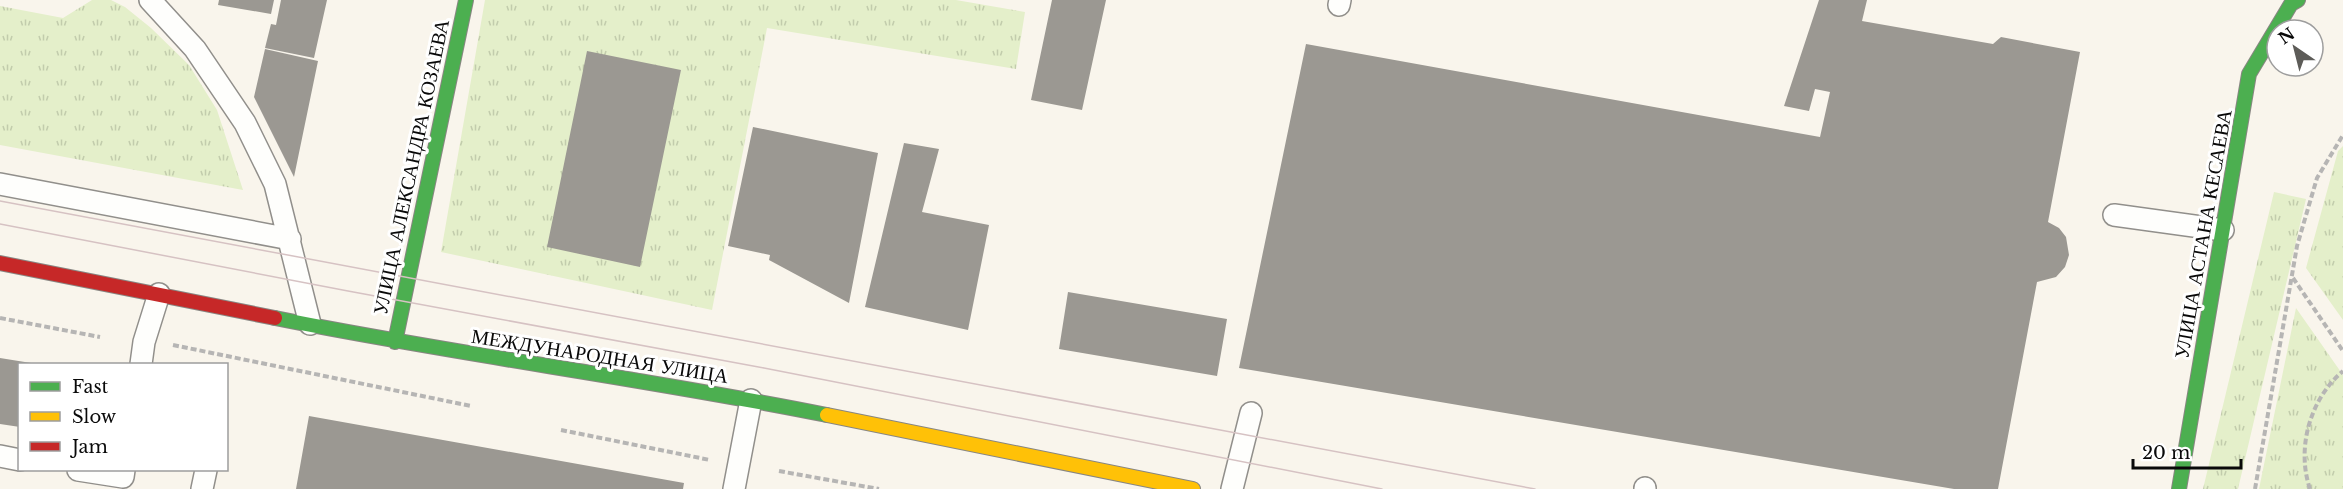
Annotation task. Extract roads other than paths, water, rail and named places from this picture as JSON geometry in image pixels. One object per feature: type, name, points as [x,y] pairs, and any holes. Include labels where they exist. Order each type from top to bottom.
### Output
[{"type":"street","name":"УЛИЦА АЛЕКСАНДРА КОЗАЕВА","points":[[395,342],[466,0]]},
{"type":"street","name":"УЛИЦА АСТАНА КЕСАЕВА","points":[[2179,489],[2249,74],[2291,4],[2298,0]]},
{"type":"street","name":"МЕЖДУНАРОДНАЯ УЛИЦА","points":[[0,263],[395,342],[751,400],[1193,489]]},
{"type":"lane","points":[[150,0],[195,49],[245,123],[274,184],[310,324]]},
{"type":"lane","points":[[0,184],[290,239]]},
{"type":"lane","points":[[2114,214],[2223,230]]},
{"type":"lane","points":[[141,363],[144,342],[159,294]]},
{"type":"lane","points":[[734,489],[751,400]]},
{"type":"lane","points":[[1232,489],[1251,413]]},
{"type":"lane","points":[[0,456],[18,460]]},
{"type":"lane","points":[[84,471],[123,477],[124,471]]},
{"type":"lane","points":[[202,489],[206,471]]},
{"type":"tram line","points":[[0,201],[1535,489]]},
{"type":"tram line","points":[[0,224],[764,368],[1382,489]]}]
